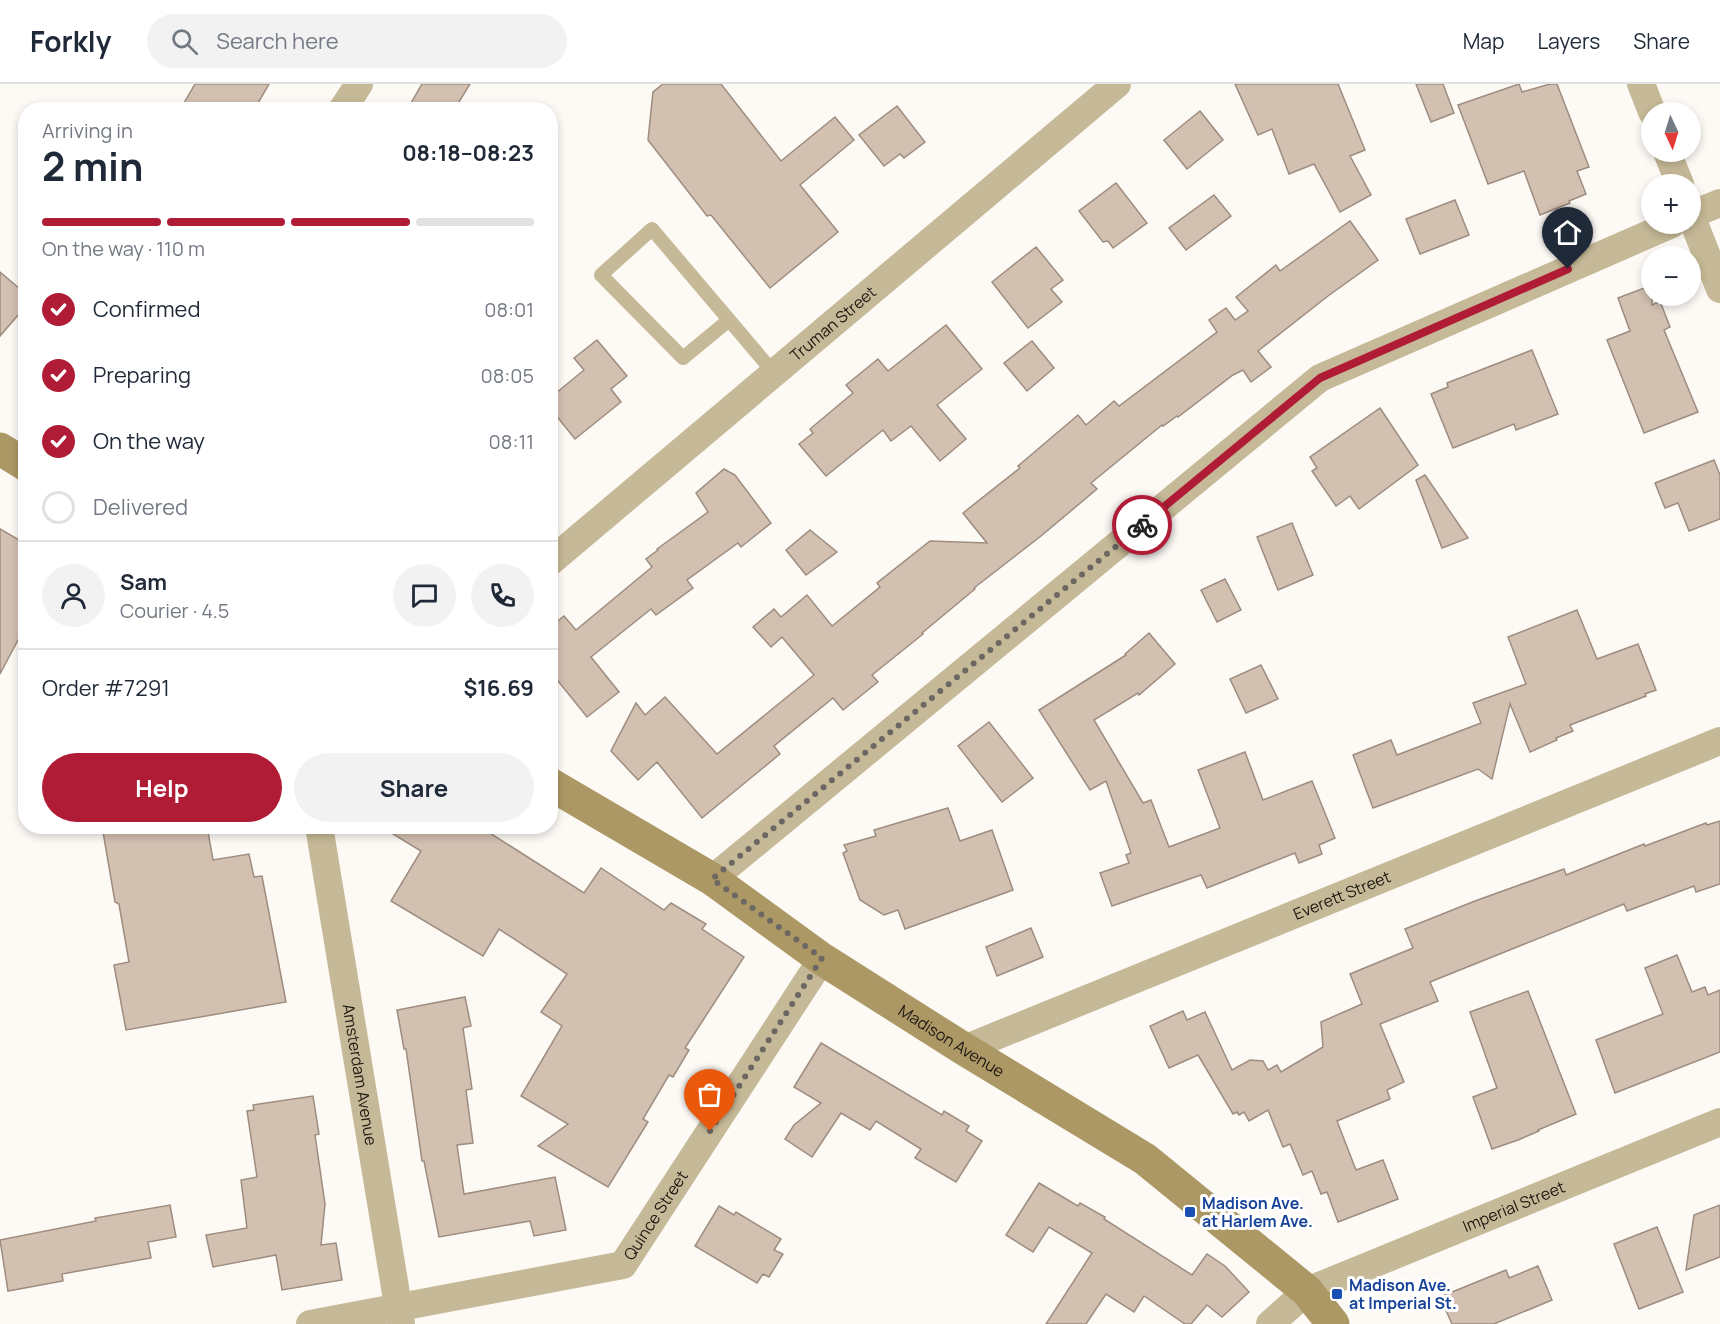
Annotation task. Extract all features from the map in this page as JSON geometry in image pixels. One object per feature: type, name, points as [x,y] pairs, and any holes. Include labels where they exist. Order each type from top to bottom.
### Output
[{"type":"main road","points":[[0,450],[18,460]]},
{"type":"main road","name":"Madison Avenue","points":[[558,789],[712,879],[822,958],[964,1049],[1145,1159],[1307,1291],[1333,1324]]},
{"type":"street","points":[[347,102],[359,84]]},
{"type":"street","name":"Truman Street","points":[[558,555],[1116,84]]},
{"type":"street","points":[[1641,84],[1648,102]]},
{"type":"street","points":[[1701,211],[1720,203]]},
{"type":"street","points":[[712,879],[1320,378],[1647,234]]},
{"type":"street","points":[[1694,234],[1720,289]]},
{"type":"street","name":"Everett Street","points":[[964,1049],[1720,741]]},
{"type":"street","name":"Amsterdam Avenue","points":[[320,834],[401,1316]]},
{"type":"street","name":"Quince Street","points":[[310,1324],[401,1316],[623,1265],[822,958]]},
{"type":"street","name":"Imperial Street","points":[[1270,1324],[1307,1291],[1720,1122]]},
{"type":"lane","points":[[729,321],[683,358],[602,275],[652,229],[774,373]]},
{"type":"building","points":[[195,84],[269,84],[259,102],[185,102]]},
{"type":"building","points":[[422,84],[470,84],[459,102],[412,102]]},
{"type":"building","points":[[663,84],[721,84],[781,161],[835,117],[854,140],[800,185],[838,232],[770,288],[711,215],[707,216],[648,140],[653,92]]},
{"type":"building","points":[[1235,84],[1338,84],[1365,150],[1350,156],[1371,195],[1340,212],[1314,164],[1289,174],[1272,129],[1258,135]]},
{"type":"building","points":[[1416,84],[1443,84],[1454,113],[1431,122]]},
{"type":"building","points":[[1519,84],[1522,92],[1557,84],[1589,167],[1577,171],[1586,194],[1540,215],[1524,171],[1488,184],[1458,105]]},
{"type":"building","points":[[897,106],[925,142],[904,158],[900,154],[884,166],[859,135]]},
{"type":"building","points":[[1200,111],[1223,140],[1187,169],[1164,140]]},
{"type":"building","points":[[1116,183],[1147,223],[1113,248],[1108,241],[1103,242],[1079,211]]},
{"type":"building","points":[[1214,195],[1231,216],[1186,250],[1169,228]]},
{"type":"building","points":[[1455,200],[1469,235],[1420,254],[1406,219]]},
{"type":"building","points":[[1350,221],[1378,260],[1258,351],[1271,367],[1251,382],[1243,370],[1233,375],[1178,417],[1162,425],[1091,483],[1097,489],[974,588],[923,634],[872,675],[878,682],[843,710],[833,698],[774,746],[780,754],[702,818],[657,762],[638,780],[611,751],[636,703],[645,715],[665,697],[717,754],[814,675],[782,637],[771,647],[753,627],[774,609],[781,617],[807,595],[832,626],[880,587],[877,583],[930,541],[987,543],[963,513],[1020,468],[1018,466],[1078,415],[1086,425],[1114,401],[1119,406],[1217,332],[1209,320],[1226,308],[1235,320],[1248,311],[1236,297],[1276,265],[1280,271]]},
{"type":"building","points":[[1036,247],[1063,280],[1051,289],[1062,302],[1028,328],[992,282]]},
{"type":"building","points":[[0,272],[18,287],[18,315],[0,336]]},
{"type":"building","points":[[1641,289],[1641,306],[1662,306],[1670,327],[1664,330],[1698,412],[1644,433],[1607,340],[1630,331],[1618,298]]},
{"type":"building","points":[[946,325],[982,369],[937,405],[966,439],[940,461],[911,426],[891,441],[883,430],[826,476],[799,444],[813,433],[810,429],[853,393],[846,385],[878,359],[888,371]]},
{"type":"building","points":[[597,340],[627,376],[611,389],[621,402],[575,439],[558,418],[558,391],[584,370],[574,358]]},
{"type":"building","points":[[1032,341],[1054,368],[1027,391],[1004,363]]},
{"type":"building","points":[[1532,350],[1558,414],[1516,430],[1514,424],[1453,448],[1431,394],[1448,387],[1447,383]]},
{"type":"building","points":[[1380,408],[1418,465],[1359,509],[1350,496],[1336,506],[1312,471],[1317,468],[1310,457]]},
{"type":"building","points":[[1714,460],[1720,475],[1720,519],[1689,531],[1678,503],[1665,508],[1655,483]]},
{"type":"building","points":[[724,469],[735,475],[771,523],[741,547],[738,543],[687,580],[693,588],[656,615],[651,609],[591,657],[619,692],[587,717],[558,681],[558,621],[564,616],[576,630],[652,567],[646,559],[708,512],[696,493]]},
{"type":"building","points":[[1425,475],[1468,538],[1442,548],[1416,480]]},
{"type":"building","points":[[1292,523],[1313,575],[1278,590],[1257,537]]},
{"type":"building","points":[[0,529],[18,539],[18,640],[0,674]]},
{"type":"building","points":[[810,530],[837,552],[806,575],[786,550]]},
{"type":"building","points":[[1225,579],[1241,610],[1217,622],[1201,590]]},
{"type":"building","points":[[1577,610],[1597,659],[1638,644],[1656,690],[1570,725],[1573,731],[1530,752],[1510,704],[1492,779],[1478,769],[1373,808],[1353,755],[1391,740],[1397,755],[1481,723],[1473,703],[1526,684],[1508,637]]},
{"type":"building","points":[[1149,633],[1175,664],[1139,695],[1138,693],[1094,720],[1143,803],[1151,800],[1169,847],[1220,828],[1198,770],[1245,752],[1263,800],[1312,781],[1335,838],[1319,845],[1322,854],[1299,863],[1295,853],[1207,888],[1201,875],[1112,906],[1100,873],[1129,863],[1126,855],[1131,853],[1106,781],[1090,790],[1039,710],[1126,655]]},
{"type":"building","points":[[1261,665],[1278,699],[1246,713],[1230,679]]},
{"type":"building","points":[[989,722],[1033,778],[1002,802],[958,746]]},
{"type":"building","points":[[948,808],[960,841],[992,830],[1013,890],[905,929],[898,910],[884,915],[860,900],[843,853],[847,851],[844,845],[876,836],[874,830]]},
{"type":"building","points":[[1720,821],[1720,884],[1696,892],[1694,886],[1627,911],[1624,904],[1430,982],[1438,1001],[1380,1024],[1404,1082],[1387,1090],[1390,1099],[1337,1121],[1356,1170],[1383,1160],[1398,1199],[1338,1222],[1327,1192],[1321,1194],[1312,1171],[1303,1175],[1290,1144],[1283,1147],[1268,1110],[1249,1121],[1244,1112],[1239,1115],[1237,1112],[1233,1114],[1198,1055],[1169,1068],[1150,1026],[1183,1011],[1187,1020],[1205,1012],[1232,1070],[1250,1060],[1263,1061],[1268,1070],[1277,1065],[1281,1072],[1323,1047],[1321,1022],[1362,1004],[1350,974],[1413,948],[1405,929],[1564,869],[1566,875],[1644,844],[1645,846],[1706,823],[1707,825]]},
{"type":"building","points":[[103,834],[208,834],[213,860],[249,854],[254,877],[262,876],[286,1002],[126,1030],[114,965],[129,962],[119,904],[115,902]]},
{"type":"building","points":[[393,834],[492,834],[584,893],[601,868],[664,910],[671,903],[706,924],[702,929],[744,957],[685,1048],[689,1050],[673,1077],[669,1075],[643,1119],[648,1122],[608,1187],[538,1146],[568,1124],[521,1096],[562,1026],[541,1012],[567,974],[499,929],[483,956],[391,901],[421,851]]},
{"type":"building","points":[[1031,928],[1043,957],[997,976],[986,947]]},
{"type":"building","points":[[1677,955],[1692,992],[1705,987],[1708,995],[1720,990],[1720,1052],[1615,1093],[1596,1040],[1663,1014],[1645,968]]},
{"type":"building","points":[[1528,991],[1576,1114],[1492,1149],[1473,1097],[1497,1088],[1470,1012]]},
{"type":"building","points":[[465,997],[471,1026],[463,1028],[472,1089],[466,1090],[473,1143],[457,1145],[464,1194],[555,1177],[566,1230],[534,1236],[530,1221],[439,1237],[424,1161],[422,1161],[406,1049],[404,1049],[397,1010]]},
{"type":"building","points":[[821,1043],[942,1115],[944,1111],[969,1126],[966,1131],[982,1141],[956,1182],[915,1158],[921,1149],[876,1121],[870,1130],[841,1113],[812,1157],[785,1139],[794,1125],[821,1103],[794,1087]]},
{"type":"building","points":[[313,1096],[319,1134],[315,1135],[325,1204],[321,1245],[336,1243],[342,1280],[282,1290],[276,1255],[213,1267],[206,1235],[247,1228],[241,1180],[257,1177],[247,1111],[254,1110],[253,1105]]},
{"type":"building","points":[[1039,1183],[1078,1206],[1080,1203],[1105,1217],[1104,1219],[1192,1275],[1207,1254],[1225,1266],[1249,1292],[1222,1317],[1207,1305],[1191,1324],[1185,1324],[1144,1296],[1134,1312],[1106,1294],[1086,1324],[1046,1324],[1092,1253],[1049,1227],[1033,1252],[1006,1235]]},
{"type":"building","points":[[170,1205],[176,1237],[148,1242],[151,1258],[62,1274],[63,1281],[8,1291],[0,1240],[96,1221],[95,1218]]},
{"type":"building","points":[[1720,1205],[1720,1257],[1686,1270],[1694,1215]]},
{"type":"building","points":[[719,1206],[734,1215],[736,1212],[781,1239],[774,1250],[783,1254],[769,1277],[763,1274],[757,1283],[695,1246]]},
{"type":"building","points":[[1657,1227],[1683,1292],[1639,1309],[1614,1244]]},
{"type":"building","points":[[1538,1266],[1552,1300],[1494,1324],[1452,1324],[1440,1297],[1506,1270],[1509,1278]]},
{"type":"way so far","points":[[710,1131],[822,958],[712,879],[1142,525]]},
{"type":"place","name":"Madison Ave. at Harlem Ave.","points":[[1190,1212]]},
{"type":"place","name":"Madison Ave. at Imperial St.","points":[[1337,1294]]},
{"type":"route","points":[[1142,525],[1320,378],[1568,269]]}]
